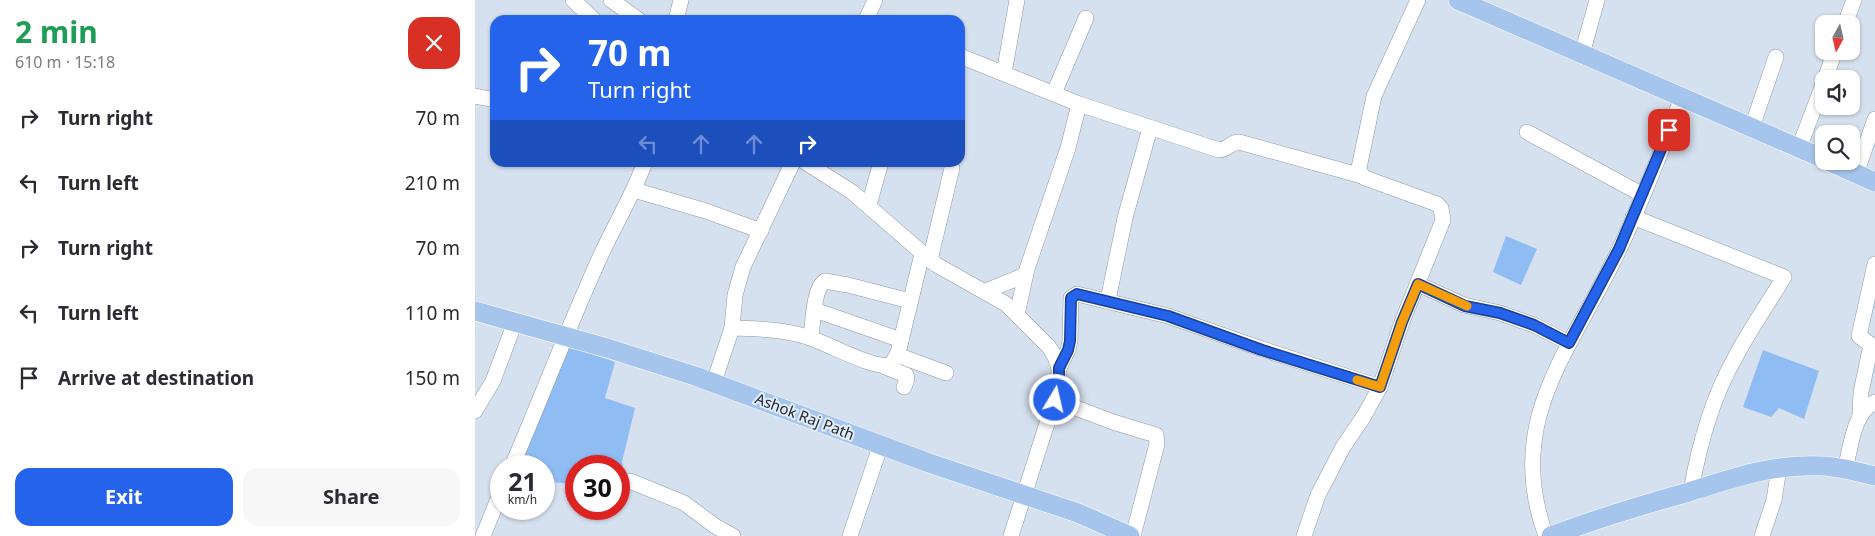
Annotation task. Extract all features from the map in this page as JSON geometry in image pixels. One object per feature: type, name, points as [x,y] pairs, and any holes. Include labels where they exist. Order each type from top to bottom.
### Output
[{"type":"main road","points":[[1463,1],[1815,155]]},
{"type":"main road","points":[[1847,170],[1875,182]]},
{"type":"main road","name":"Ashok Raj Path","points":[[475,311],[567,336],[714,382],[881,444],[929,464],[1078,513],[1132,536]]},
{"type":"main road","points":[[1551,536],[1592,520],[1741,475],[1779,468],[1822,466],[1875,476]]},
{"type":"street","points":[[573,0],[589,15]]},
{"type":"street","points":[[611,0],[632,15]]},
{"type":"street","points":[[677,15],[681,0]]},
{"type":"street","points":[[868,15],[875,0]]},
{"type":"street","points":[[1004,73],[1017,0]]},
{"type":"street","points":[[1362,176],[1359,168],[1360,161],[1374,96],[1418,0]]},
{"type":"street","points":[[1582,54],[1597,0]]},
{"type":"street","points":[[1848,15],[1854,0]]},
{"type":"street","points":[[1054,93],[1086,18]]},
{"type":"street","points":[[1752,127],[1776,57]]},
{"type":"street","points":[[965,58],[1079,104],[1219,150],[1223,150],[1231,143],[1239,142],[1362,176],[1431,201],[1441,208],[1443,220],[1402,322],[1380,387],[1364,416],[1343,447],[1318,495],[1304,536]]},
{"type":"street","points":[[475,96],[490,99]]},
{"type":"street","points":[[1546,536],[1534,489],[1532,448],[1545,395],[1569,343],[1609,269],[1633,217],[1682,98]]},
{"type":"street","points":[[1017,314],[1025,275],[1068,148],[1079,104]]},
{"type":"street","points":[[1799,148],[1815,104]]},
{"type":"street","points":[[1856,174],[1875,119]]},
{"type":"street","points":[[1108,300],[1125,218],[1150,128]]},
{"type":"street","points":[[1527,132],[1643,195]]},
{"type":"street","points":[[517,455],[601,254],[634,190],[643,167]]},
{"type":"street","points":[[714,382],[732,328],[739,280],[743,267],[791,167]]},
{"type":"street","points":[[813,167],[840,183],[869,205],[926,257],[1006,304],[1049,347],[1059,368],[1055,400],[1023,494],[1011,536]]},
{"type":"street","points":[[869,205],[880,167]]},
{"type":"street","points":[[883,366],[891,365],[899,347],[910,301],[926,257],[952,168]]},
{"type":"street","points":[[634,190],[761,231]]},
{"type":"street","points":[[1633,217],[1784,277],[1736,355],[1720,388],[1700,449],[1691,491]]},
{"type":"street","points":[[1845,469],[1860,417],[1861,392],[1871,345],[1859,336],[1860,324],[1875,264]]},
{"type":"street","points":[[986,291],[1025,275]]},
{"type":"street","points":[[811,338],[819,287],[822,283],[829,281],[910,301]]},
{"type":"street","points":[[1418,284],[1465,306],[1500,313],[1534,325],[1569,343]]},
{"type":"street","points":[[1059,368],[1068,350],[1070,341],[1071,298],[1077,294],[1168,316],[1262,350],[1380,387]]},
{"type":"street","points":[[815,310],[899,347],[946,373]]},
{"type":"street","points":[[475,411],[493,381],[515,322]]},
{"type":"street","points":[[732,328],[775,330],[811,338],[906,376],[904,388]]},
{"type":"street","points":[[1055,400],[1113,422],[1155,435],[1157,444],[1132,536]]},
{"type":"street","points":[[1860,417],[1869,405],[1875,402]]},
{"type":"street","points":[[850,536],[881,444]]},
{"type":"street","points":[[1762,536],[1774,500],[1779,468]]},
{"type":"street","points":[[630,481],[683,503],[713,531],[733,536]]},
{"type":"street","points":[[483,536],[490,519]]},
{"type":"shaded area","points":[[1506,236],[1537,249],[1521,285],[1493,272]]},
{"type":"shaded area","points":[[569,346],[615,362],[605,398],[635,408],[624,455],[565,455],[565,483],[555,482],[555,455],[521,455]]},
{"type":"shaded area","points":[[1763,350],[1819,371],[1804,419],[1779,408],[1771,417],[1743,407]]},
{"type":"slow traffic","points":[[1357,380],[1380,387],[1402,322],[1418,284],[1443,297],[1467,306]]},
{"type":"route","points":[[1055,400],[1058,389],[1059,368],[1068,350],[1070,341],[1071,298],[1077,294],[1168,316],[1262,350],[1380,387],[1402,322],[1418,284],[1465,306],[1500,313],[1534,325],[1569,343],[1619,249],[1669,130]]}]
